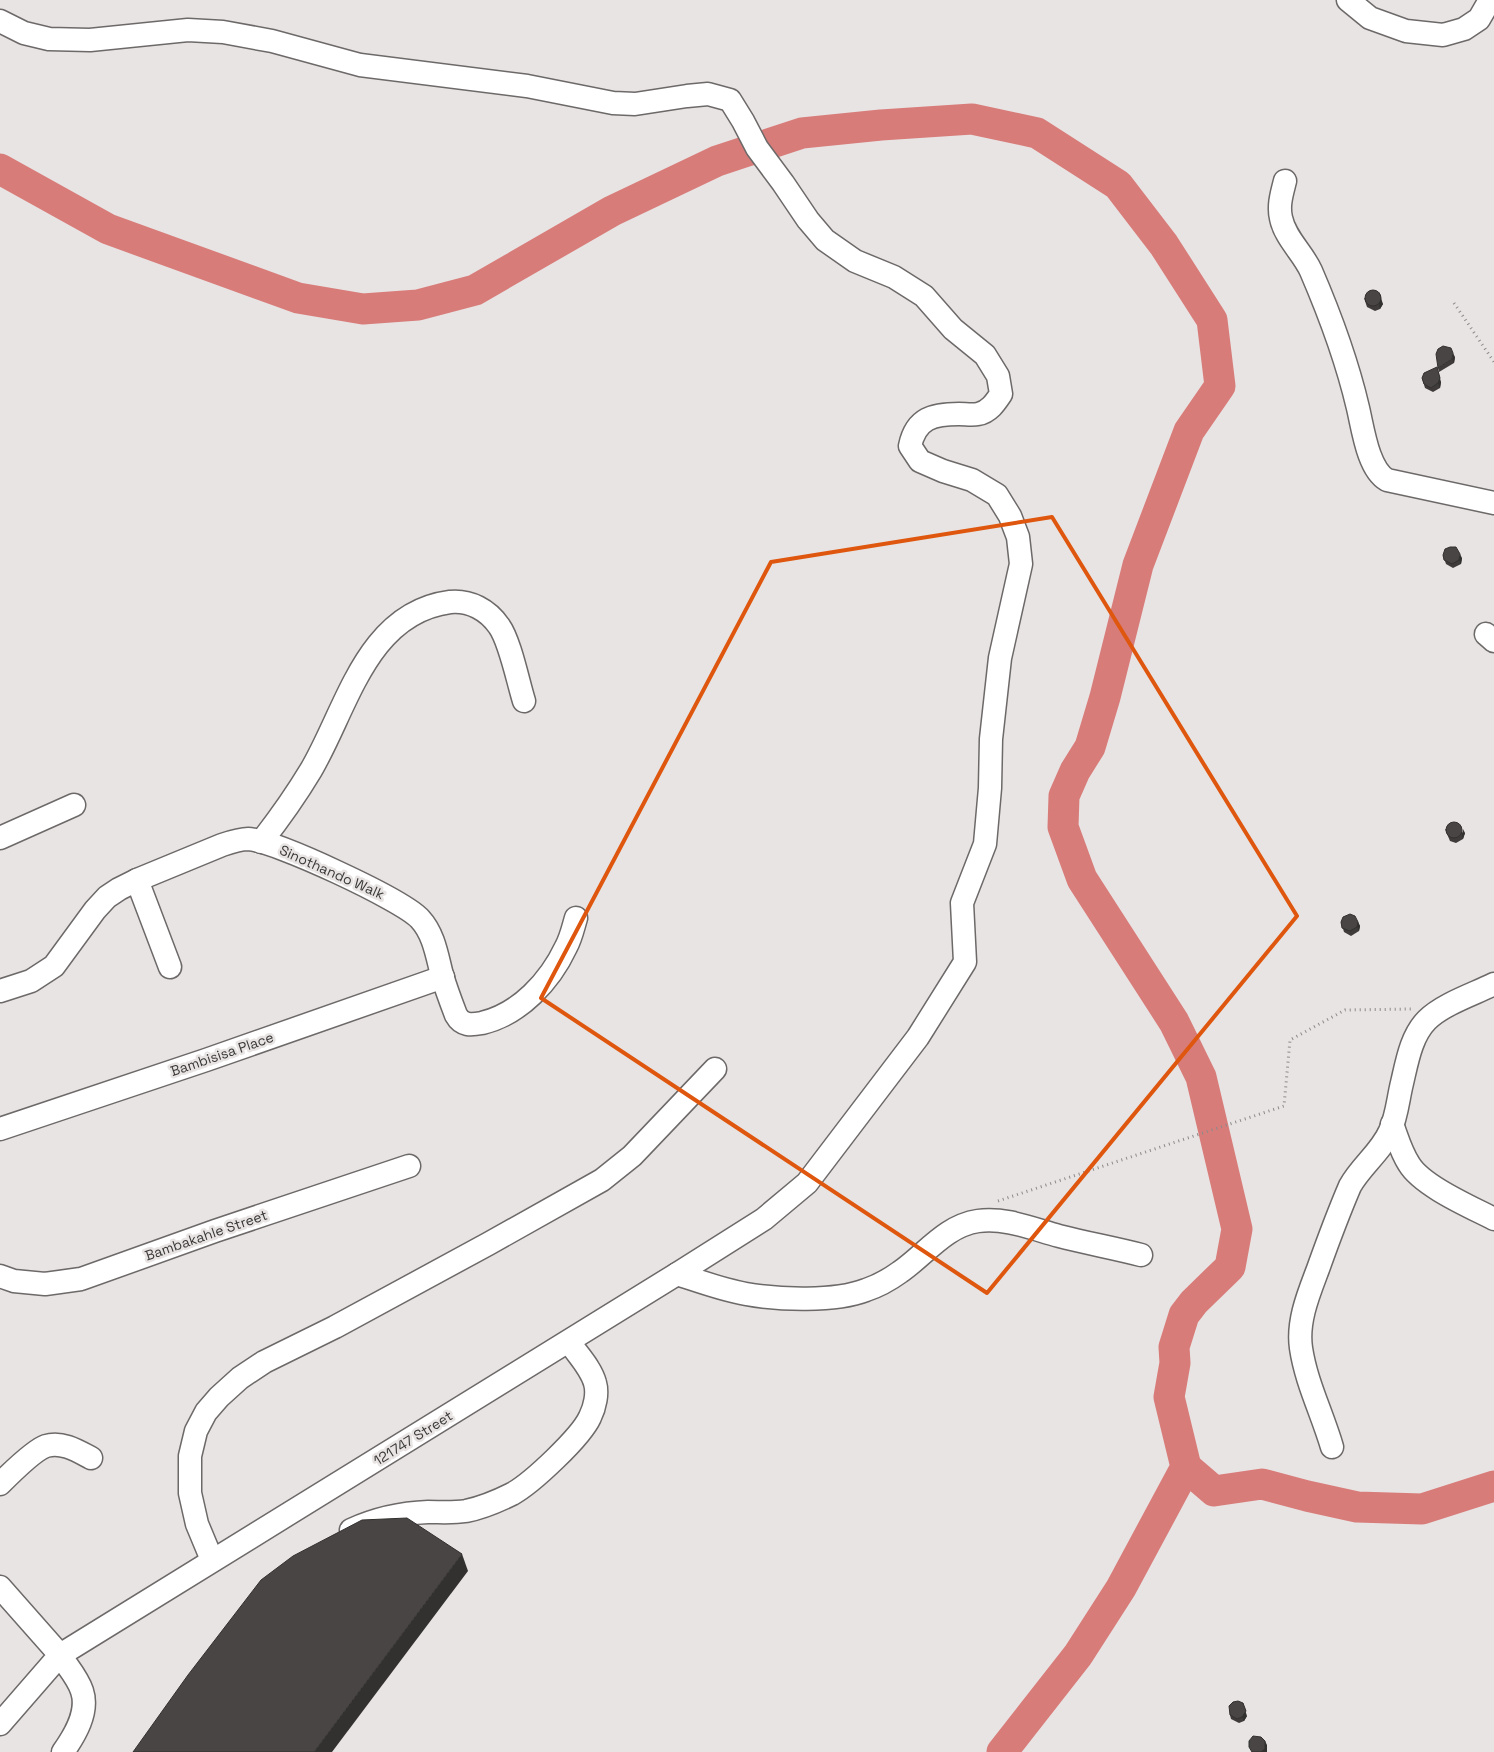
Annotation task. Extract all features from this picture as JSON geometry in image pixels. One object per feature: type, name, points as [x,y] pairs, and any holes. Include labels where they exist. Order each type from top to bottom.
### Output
[{"type":"street","points":[[1348,0],[1370,18],[1406,30],[1443,35],[1464,29],[1485,9]]},
{"type":"street","name":"121747 Street","points":[[0,21],[24,33],[49,39],[90,40],[188,30],[223,32],[272,41],[360,64],[527,86],[613,103],[635,104],[708,94],[730,100],[744,121],[757,148],[784,183],[808,220],[825,240],[855,261],[894,276],[924,296],[953,329],[985,355],[998,376],[1001,394],[992,407],[979,414],[938,415],[923,421],[912,434],[910,446],[920,461],[972,480],[997,495],[1013,523],[1018,537],[1021,564],[1000,658],[991,740],[990,788],[985,844],[962,903],[966,962],[918,1037],[807,1183],[764,1219],[677,1274],[60,1655],[0,1724]]},
{"type":"street","points":[[1285,181],[1279,202],[1280,218],[1285,230],[1310,269],[1331,321],[1357,402],[1366,444],[1382,477],[1387,480],[1494,503]]},
{"type":"street","points":[[261,842],[278,821],[312,768],[360,670],[380,643],[398,625],[419,611],[438,604],[457,602],[476,606],[490,614],[500,627],[509,650],[524,701]]},
{"type":"street","points":[[0,838],[74,805]]},
{"type":"street","name":"Sinothando Walk","points":[[0,991],[31,980],[54,966],[106,897],[137,880],[222,845],[248,840],[261,842],[343,876],[410,909],[426,927],[456,1015],[463,1024],[480,1023],[496,1019],[517,1008],[542,983],[556,965],[567,947],[576,918]]},
{"type":"street","points":[[137,880],[170,967]]},
{"type":"street","name":"Bambisisa Place","points":[[0,1129],[206,1060],[443,977]]},
{"type":"street","points":[[1332,1446],[1325,1422],[1313,1397],[1300,1346],[1300,1328],[1309,1295],[1330,1235],[1356,1175],[1381,1146],[1390,1131],[1410,1051],[1419,1031],[1427,1020],[1444,1008],[1494,984]]},
{"type":"street","points":[[212,1560],[197,1524],[190,1493],[190,1456],[196,1431],[206,1412],[219,1397],[240,1378],[264,1362],[335,1327],[602,1180],[632,1156],[715,1069]]},
{"type":"street","points":[[1392,1124],[1409,1165],[1418,1175],[1441,1191],[1494,1219]]},
{"type":"street","name":"Bambakahle Street","points":[[0,1276],[14,1281],[45,1284],[81,1278],[409,1166]]},
{"type":"street","points":[[677,1274],[744,1294],[770,1297],[840,1297],[865,1291],[881,1284],[900,1272],[954,1229],[968,1223],[992,1220],[1021,1225],[1058,1236],[1141,1255]]},
{"type":"street","points":[[332,1539],[374,1520],[404,1514],[447,1513],[474,1508],[513,1494],[530,1481],[579,1434],[590,1417],[596,1400],[596,1384],[589,1369],[569,1342]]},
{"type":"street","points":[[0,1484],[36,1452],[46,1446],[59,1445],[74,1448],[91,1458]]},
{"type":"street","points":[[0,1587],[60,1655],[83,1693],[84,1705],[77,1730],[63,1752]]},
{"type":"path","points":[[1454,303],[1494,362]]},
{"type":"path","points":[[992,1202],[1284,1106],[1290,1040],[1345,1010],[1415,1009]]},
{"type":"highlighted area","points":[[1052,517],[1297,916],[987,1293],[541,998],[771,562]]},
{"type":"building","points":[[1370,290],[1376,290],[1381,295],[1379,304],[1370,306],[1365,301],[1365,295]]},
{"type":"building","points":[[1443,346],[1451,348],[1453,353],[1452,359],[1438,368],[1436,354],[1438,349]]},
{"type":"building","points":[[1437,367],[1440,378],[1438,383],[1431,388],[1424,384],[1422,378],[1424,373]]},
{"type":"building","points":[[1456,547],[1460,554],[1459,560],[1452,564],[1444,560],[1443,555],[1445,549]]},
{"type":"building","points":[[1451,822],[1457,822],[1462,827],[1460,836],[1451,838],[1446,833],[1446,827]]},
{"type":"building","points":[[1350,914],[1355,916],[1358,922],[1357,927],[1350,931],[1342,928],[1341,922],[1343,917]]},
{"type":"building","points":[[407,1518],[462,1554],[314,1752],[133,1752],[188,1675],[261,1580],[293,1556],[362,1520]]},
{"type":"building","points":[[1233,1702],[1243,1703],[1246,1711],[1242,1717],[1237,1719],[1230,1715],[1229,1706]]},
{"type":"building","points":[[1253,1736],[1261,1737],[1265,1741],[1265,1749],[1261,1752],[1252,1752],[1249,1747],[1249,1741]]},
{"type":"waterway","points":[[0,169],[108,229],[298,298],[363,309],[418,305],[475,290],[612,211],[717,161],[802,133],[972,119],[1037,133],[1118,185],[1164,245],[1212,320],[1220,386],[1189,431],[1138,565],[1105,697],[1090,747],[1075,771],[1064,796],[1063,827],[1082,879],[1174,1022],[1201,1077],[1237,1229],[1230,1267],[1194,1302],[1184,1315],[1174,1347],[1175,1363],[1169,1397],[1186,1467],[1121,1588],[1078,1655],[1002,1752]]},
{"type":"waterway","points":[[1186,1467],[1214,1491],[1262,1484],[1357,1507],[1422,1509],[1494,1486]]}]
